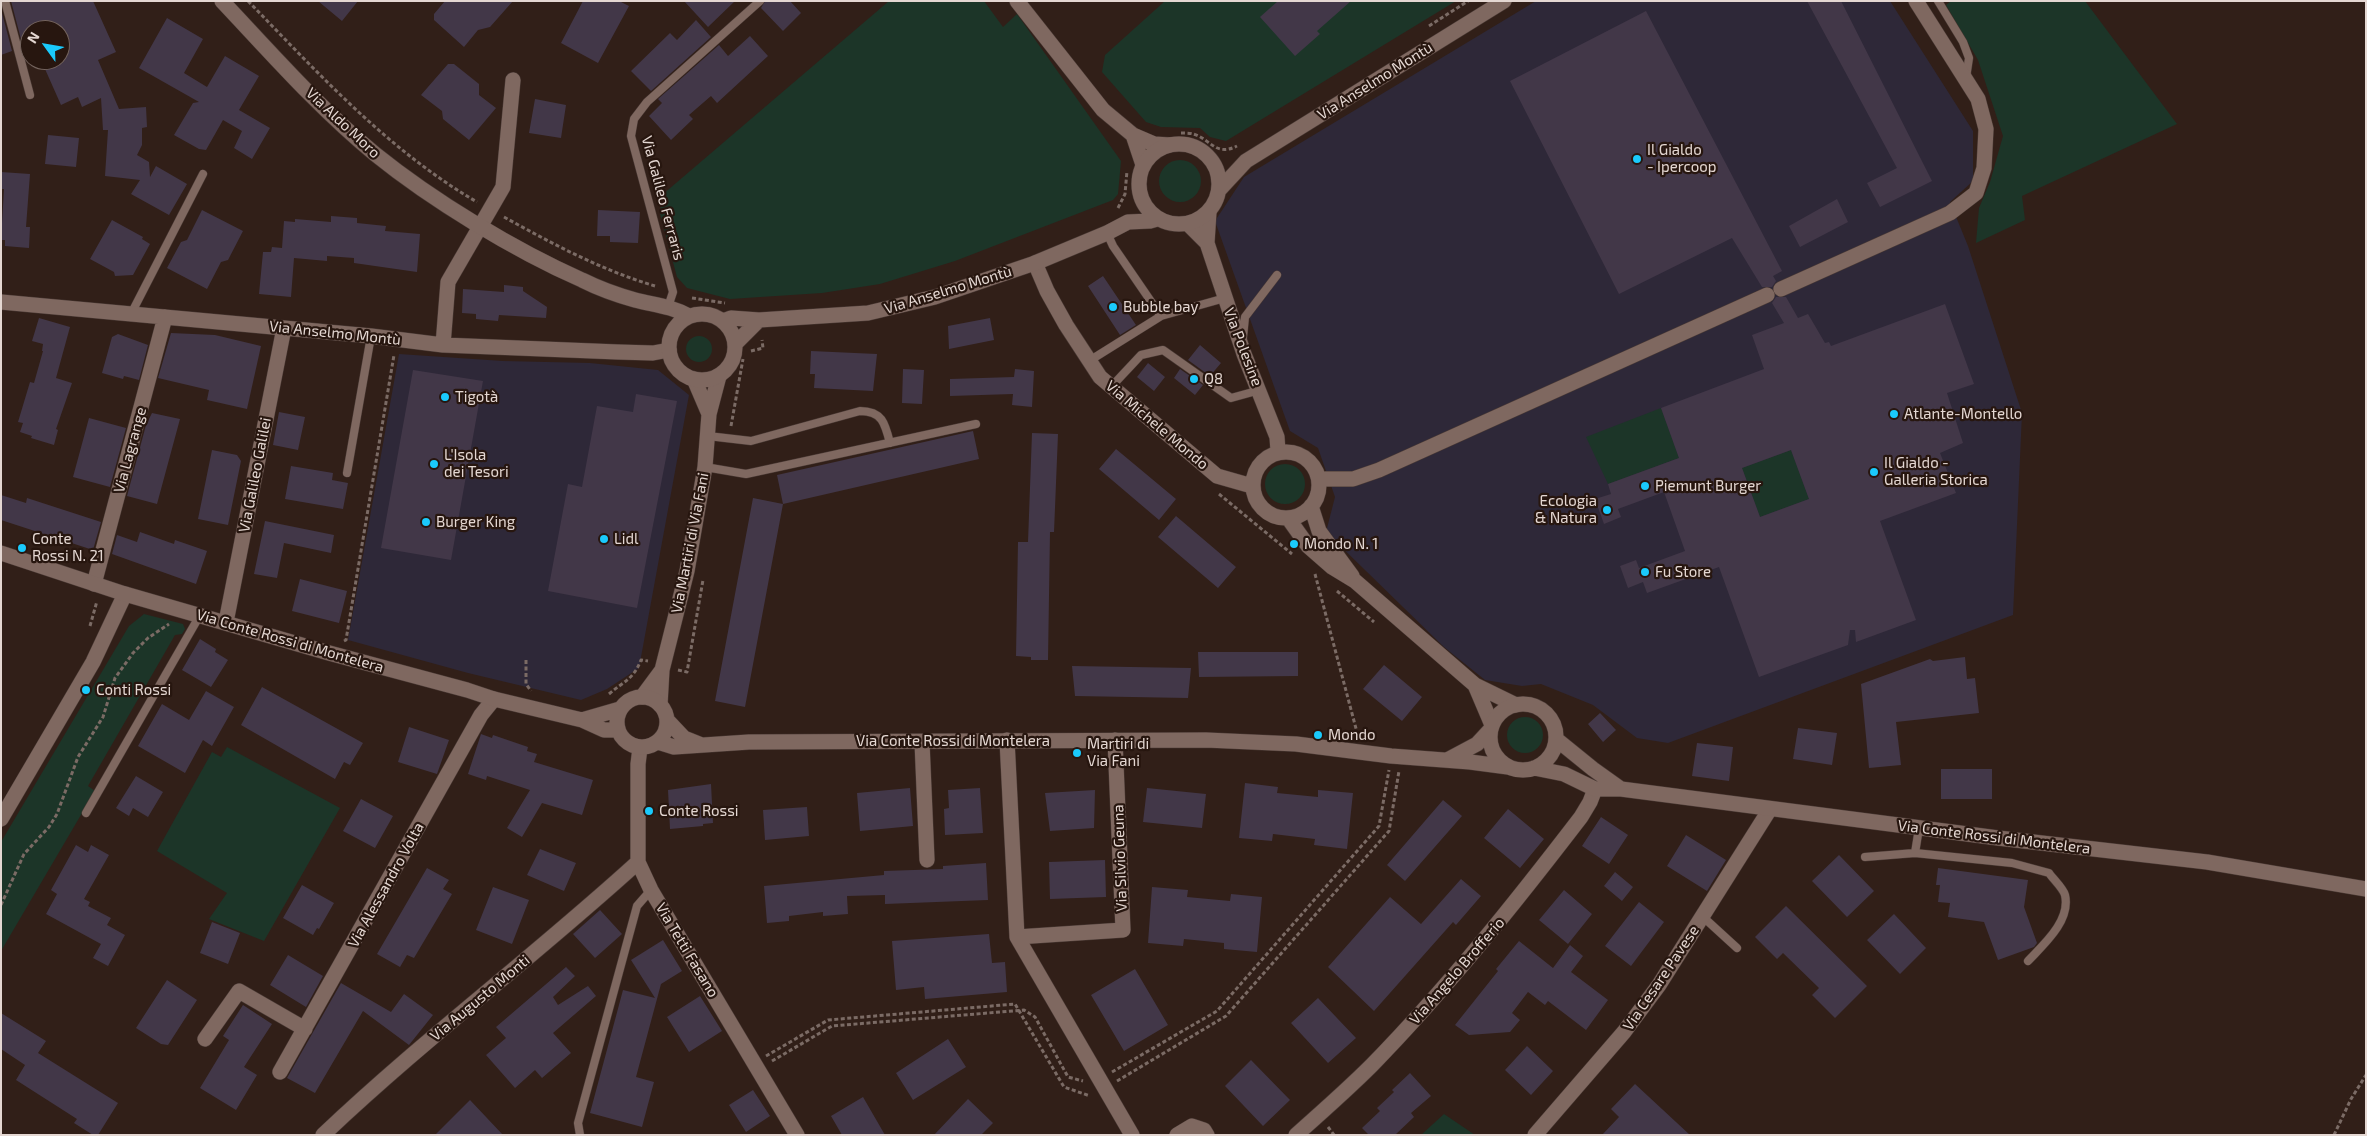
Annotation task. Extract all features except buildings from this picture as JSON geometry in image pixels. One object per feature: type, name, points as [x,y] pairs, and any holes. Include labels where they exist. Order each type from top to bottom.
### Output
[{"type":"street","name":"Via Aldo Moro","points":[[222,1],[316,99],[374,154],[423,189],[521,249],[582,280],[635,300],[665,301],[689,316]]},
{"type":"street","points":[[1017,1],[1103,110],[1133,135],[1154,144],[1173,138],[1204,153],[1211,159],[1218,173],[1220,189],[1209,212],[1188,224],[1178,225],[1157,219],[1143,203],[1138,184],[1143,165],[1150,156],[1173,138]]},
{"type":"street","points":[[1319,479],[1353,479],[1378,470],[1950,213],[1976,193],[1984,168],[1986,130],[1978,99],[1916,1]]},
{"type":"street","name":"Via Anselmo Montù","points":[[1220,189],[1246,161],[1498,3]]},
{"type":"street","points":[[443,345],[448,282],[503,186],[513,80]]},
{"type":"street","points":[[1133,135],[1143,165]]},
{"type":"street","name":"Via Anselmo Montù","points":[[1211,159],[1224,163],[1246,161]]},
{"type":"street","points":[[1128,222],[1137,206],[1140,194]]},
{"type":"street","name":"Via Polesine","points":[[1209,212],[1207,243],[1244,354],[1260,390],[1277,437],[1278,452]]},
{"type":"street","name":"Via Anselmo Montù","points":[[723,321],[731,318],[758,320],[868,313],[935,297],[1035,263],[1107,233],[1128,222],[1157,219]]},
{"type":"street","name":"Via Polesine","points":[[1188,224],[1207,243]]},
{"type":"street","name":"Via Michele Mondo","points":[[1035,263],[1047,291],[1089,361],[1111,387],[1218,476],[1252,486]]},
{"type":"street","points":[[665,301],[674,328]]},
{"type":"street","name":"Via Anselmo Montù","points":[[1,302],[395,338],[443,345],[653,353],[668,350]]},
{"type":"street","points":[[703,313],[723,321],[732,332],[735,344],[731,362],[719,376],[711,379],[694,379],[679,371],[674,365],[668,350],[669,339],[674,328],[689,316],[703,313]]},
{"type":"street","name":"Via Lagrange","points":[[96,590],[165,317]]},
{"type":"street","points":[[735,344],[758,320]]},
{"type":"street","name":"Via Galileo Galilei","points":[[226,622],[284,328]]},
{"type":"street","name":"Via Martiri di Via Fani","points":[[642,697],[658,666],[686,571],[705,468],[709,414],[719,376]]},
{"type":"street","name":"Via Martiri di Via Fani","points":[[694,379],[709,414]]},
{"type":"street","points":[[1289,451],[1300,454],[1312,464],[1319,479],[1319,489],[1311,506],[1297,516],[1288,518],[1267,513],[1259,506],[1252,486],[1256,468],[1269,455],[1278,452],[1289,451]]},
{"type":"street","points":[[1311,506],[1319,531],[1355,581]]},
{"type":"street","points":[[1288,518],[1308,546],[1332,567],[1355,581],[1475,685],[1516,705],[1532,706],[1542,710],[1552,723],[1556,739],[1549,757],[1534,768],[1525,770],[1508,767],[1499,761],[1492,752],[1491,728],[1475,685]]},
{"type":"street","name":"Via Conte Rossi di Montelera","points":[[1,553],[96,590],[125,594],[198,619],[226,622],[467,690],[494,700],[582,720],[604,730],[618,730]]},
{"type":"street","points":[[1,819],[93,662],[125,594]]},
{"type":"street","name":"Via Martiri di Via Fani","points":[[658,666],[660,706]]},
{"type":"street","points":[[667,720],[663,736],[658,742],[640,748],[624,741],[618,730],[617,716],[620,709],[630,700],[642,697],[649,698],[660,706],[667,720],[684,738],[699,744]]},
{"type":"street","name":"Via Alessandro Volta","points":[[280,1072],[481,716],[494,700]]},
{"type":"street","points":[[1446,760],[1477,744],[1491,728],[1501,712],[1516,705]]},
{"type":"street","name":"Via Conte Rossi di Montelera","points":[[582,720],[620,709]]},
{"type":"street","name":"Via Conte Rossi di Montelera","points":[[1556,739],[1592,769],[1621,788]]},
{"type":"street","points":[[1006,740],[1017,936],[1132,1135]]},
{"type":"street","name":"Via Conte Rossi di Montelera","points":[[658,742],[674,747],[749,742],[1006,740],[1236,742],[1296,744],[1391,756],[1508,767]]},
{"type":"street","name":"Via Silvio Geuna","points":[[1017,936],[1123,930],[1115,740]]},
{"type":"street","points":[[922,742],[927,860]]},
{"type":"street","name":"Via Tetti Fasano","points":[[640,748],[638,764],[638,862],[651,890],[797,1135]]},
{"type":"street","name":"Via Conte Rossi di Montelera","points":[[1534,768],[1564,774],[1595,789],[1621,788],[1919,828],[2207,862],[2366,889]]},
{"type":"street","name":"Via Angelo Brofferio","points":[[1296,1135],[1371,1066],[1415,1020],[1508,912],[1580,817],[1590,802],[1595,789]]},
{"type":"street","name":"Via Cesare Pavese","points":[[1535,1135],[1624,1032],[1659,984],[1770,808]]},
{"type":"street","name":"Via Augusto Monti","points":[[323,1135],[377,1083],[579,915],[638,862]]},
{"type":"street","points":[[205,1039],[239,991],[305,1029]]},
{"type":"street","points":[[1177,1135],[1192,1126],[1204,1130],[1207,1135]]},
{"type":"lane","points":[[5,1],[30,95]]},
{"type":"lane","name":"Via Galileo Ferraris","points":[[665,301],[631,136],[634,119],[647,102],[760,1]]},
{"type":"lane","points":[[1938,1],[1963,42],[1970,58],[1965,79]]},
{"type":"lane","points":[[131,314],[203,174]]},
{"type":"lane","points":[[1107,233],[1113,246],[1161,316]]},
{"type":"lane","points":[[1244,354],[1243,332],[1245,317],[1277,275]]},
{"type":"lane","points":[[1089,361],[1161,316],[1225,298]]},
{"type":"lane","points":[[347,473],[371,336]]},
{"type":"lane","points":[[1111,387],[1142,355],[1163,350],[1231,398],[1260,390]]},
{"type":"lane","points":[[708,436],[751,441],[860,411],[870,411],[883,420],[890,442]]},
{"type":"lane","points":[[705,468],[746,474],[976,424]]},
{"type":"lane","points":[[86,813],[198,619]]},
{"type":"lane","points":[[1915,853],[1919,828]]},
{"type":"lane","points":[[1864,857],[1915,853],[2012,862],[2049,872],[2065,895],[2063,916],[2055,933],[2028,961]]},
{"type":"lane","points":[[580,1135],[578,1123],[637,906],[651,890]]},
{"type":"lane","points":[[1702,916],[1736,948]]},
{"type":"path","points":[[248,1],[368,120],[439,177],[490,209],[590,263],[624,277],[665,301],[694,299],[731,304]]},
{"type":"path","points":[[1427,27],[1468,1]]},
{"type":"path","points":[[1173,138],[1194,134],[1216,148],[1228,151],[1245,142]]},
{"type":"path","points":[[1112,212],[1119,207],[1125,194],[1128,164]]},
{"type":"path","points":[[341,642],[346,640],[354,598],[395,338]]},
{"type":"path","points":[[728,438],[743,359],[750,351],[763,348]]},
{"type":"path","points":[[1218,493],[1300,560]]},
{"type":"path","points":[[1322,579],[1315,572],[1361,752]]},
{"type":"path","points":[[687,672],[704,576]]},
{"type":"path","points":[[1330,585],[1382,628]]},
{"type":"path","points":[[88,633],[96,590]]},
{"type":"path","points":[[1,905],[24,854],[49,827],[58,814],[78,757],[99,725],[115,678],[122,667],[148,638],[174,620],[198,619]]},
{"type":"path","points":[[526,660],[526,684],[531,691],[538,695]]},
{"type":"path","points":[[604,696],[630,680],[636,673],[640,660],[658,666]]},
{"type":"path","points":[[1107,1075],[1217,1011],[1379,826],[1389,768]]},
{"type":"path","points":[[1112,1084],[1226,1016],[1389,831],[1399,772]]},
{"type":"path","points":[[757,1066],[828,1020],[1015,1004],[1064,1087],[1094,1095]]},
{"type":"path","points":[[757,1066],[832,1026],[1024,1010],[1035,1017],[1068,1077],[1090,1083]]},
{"type":"path","points":[[2334,1135],[2350,1099],[2366,1075]]},
{"type":"shaded area","points":[[1536,1],[1890,1],[1973,131],[1973,181],[1950,202],[1968,246],[2022,413],[2013,615],[1668,743],[1637,738],[1593,705],[1541,684],[1522,686],[1485,680],[1444,647],[1326,532],[1335,497],[1318,448],[1290,431],[1215,221],[1244,177]]},
{"type":"shaded area","points":[[399,354],[503,361],[590,363],[658,370],[689,395],[639,668],[607,689],[581,700],[468,673],[348,640]]},
{"type":"green space","points":[[889,1],[984,1],[1003,27],[1017,14],[1121,161],[1118,194],[1113,200],[955,261],[880,284],[822,293],[730,299],[687,288],[677,277],[660,214],[662,195]]},
{"type":"green space","points":[[1165,1],[1456,1],[1226,141],[1210,137],[1200,128],[1161,127],[1146,122],[1102,72],[1105,55]]},
{"type":"green space","points":[[1951,1],[2085,1],[2177,124],[2022,196],[2025,220],[1976,243],[1979,208],[1990,182],[2003,136],[1978,60],[1946,5]]},
{"type":"green space","points":[[1180,160],[1188,162],[1197,170],[1201,181],[1199,189],[1191,198],[1180,202],[1172,200],[1163,192],[1159,181],[1161,173],[1169,164]]},
{"type":"green space","points":[[699,336],[708,340],[712,349],[708,358],[699,362],[690,358],[686,349],[690,340]]},
{"type":"green space","points":[[1661,408],[1679,458],[1608,484],[1586,437]]},
{"type":"green space","points":[[1791,450],[1809,499],[1760,517],[1742,468]]},
{"type":"green space","points":[[1281,464],[1289,464],[1296,467],[1302,473],[1305,484],[1302,495],[1296,501],[1289,504],[1281,504],[1274,501],[1268,495],[1265,488],[1265,480],[1268,473],[1274,467]]},
{"type":"green space","points":[[144,614],[183,624],[185,629],[182,634],[175,635],[88,786],[95,791],[1,951],[1,842],[129,626]]},
{"type":"green space","points":[[1525,717],[1532,718],[1538,722],[1542,728],[1542,742],[1538,748],[1532,752],[1525,753],[1518,752],[1512,748],[1508,742],[1507,735],[1508,728],[1512,722],[1518,718]]},
{"type":"green space","points":[[227,747],[340,808],[264,941],[209,919],[227,893],[157,851],[212,752],[221,757]]},
{"type":"green space","points":[[1444,1114],[1475,1135],[1421,1135]]},
{"type":"place","name":"Il Gialdo - Ipercoop","points":[[1637,159]]},
{"type":"place","name":"Bubble bay","points":[[1113,307]]},
{"type":"place","name":"Q8","points":[[1194,379]]},
{"type":"place","name":"Tigotà","points":[[445,397]]},
{"type":"place","name":"Atlante-Montello","points":[[1894,414]]},
{"type":"place","name":"L'Isola dei Tesori","points":[[434,464]]},
{"type":"place","name":"Il Gialdo - Galleria Storica","points":[[1874,472]]},
{"type":"place","name":"Piemunt Burger","points":[[1645,486]]},
{"type":"place","name":"Ecologia & Natura","points":[[1607,510]]},
{"type":"place","name":"Burger King","points":[[426,522]]},
{"type":"place","name":"Lidl","points":[[604,539]]},
{"type":"place","name":"Mondo N. 1","points":[[1294,544]]},
{"type":"place","name":"Conte Rossi N. 21","points":[[22,548]]},
{"type":"place","name":"Fu Store","points":[[1645,572]]},
{"type":"place","name":"Conti Rossi","points":[[86,690]]},
{"type":"place","name":"Mondo","points":[[1318,735]]},
{"type":"place","name":"Martiri di Via Fani","points":[[1077,753]]},
{"type":"place","name":"Conte Rossi","points":[[649,811]]}]
